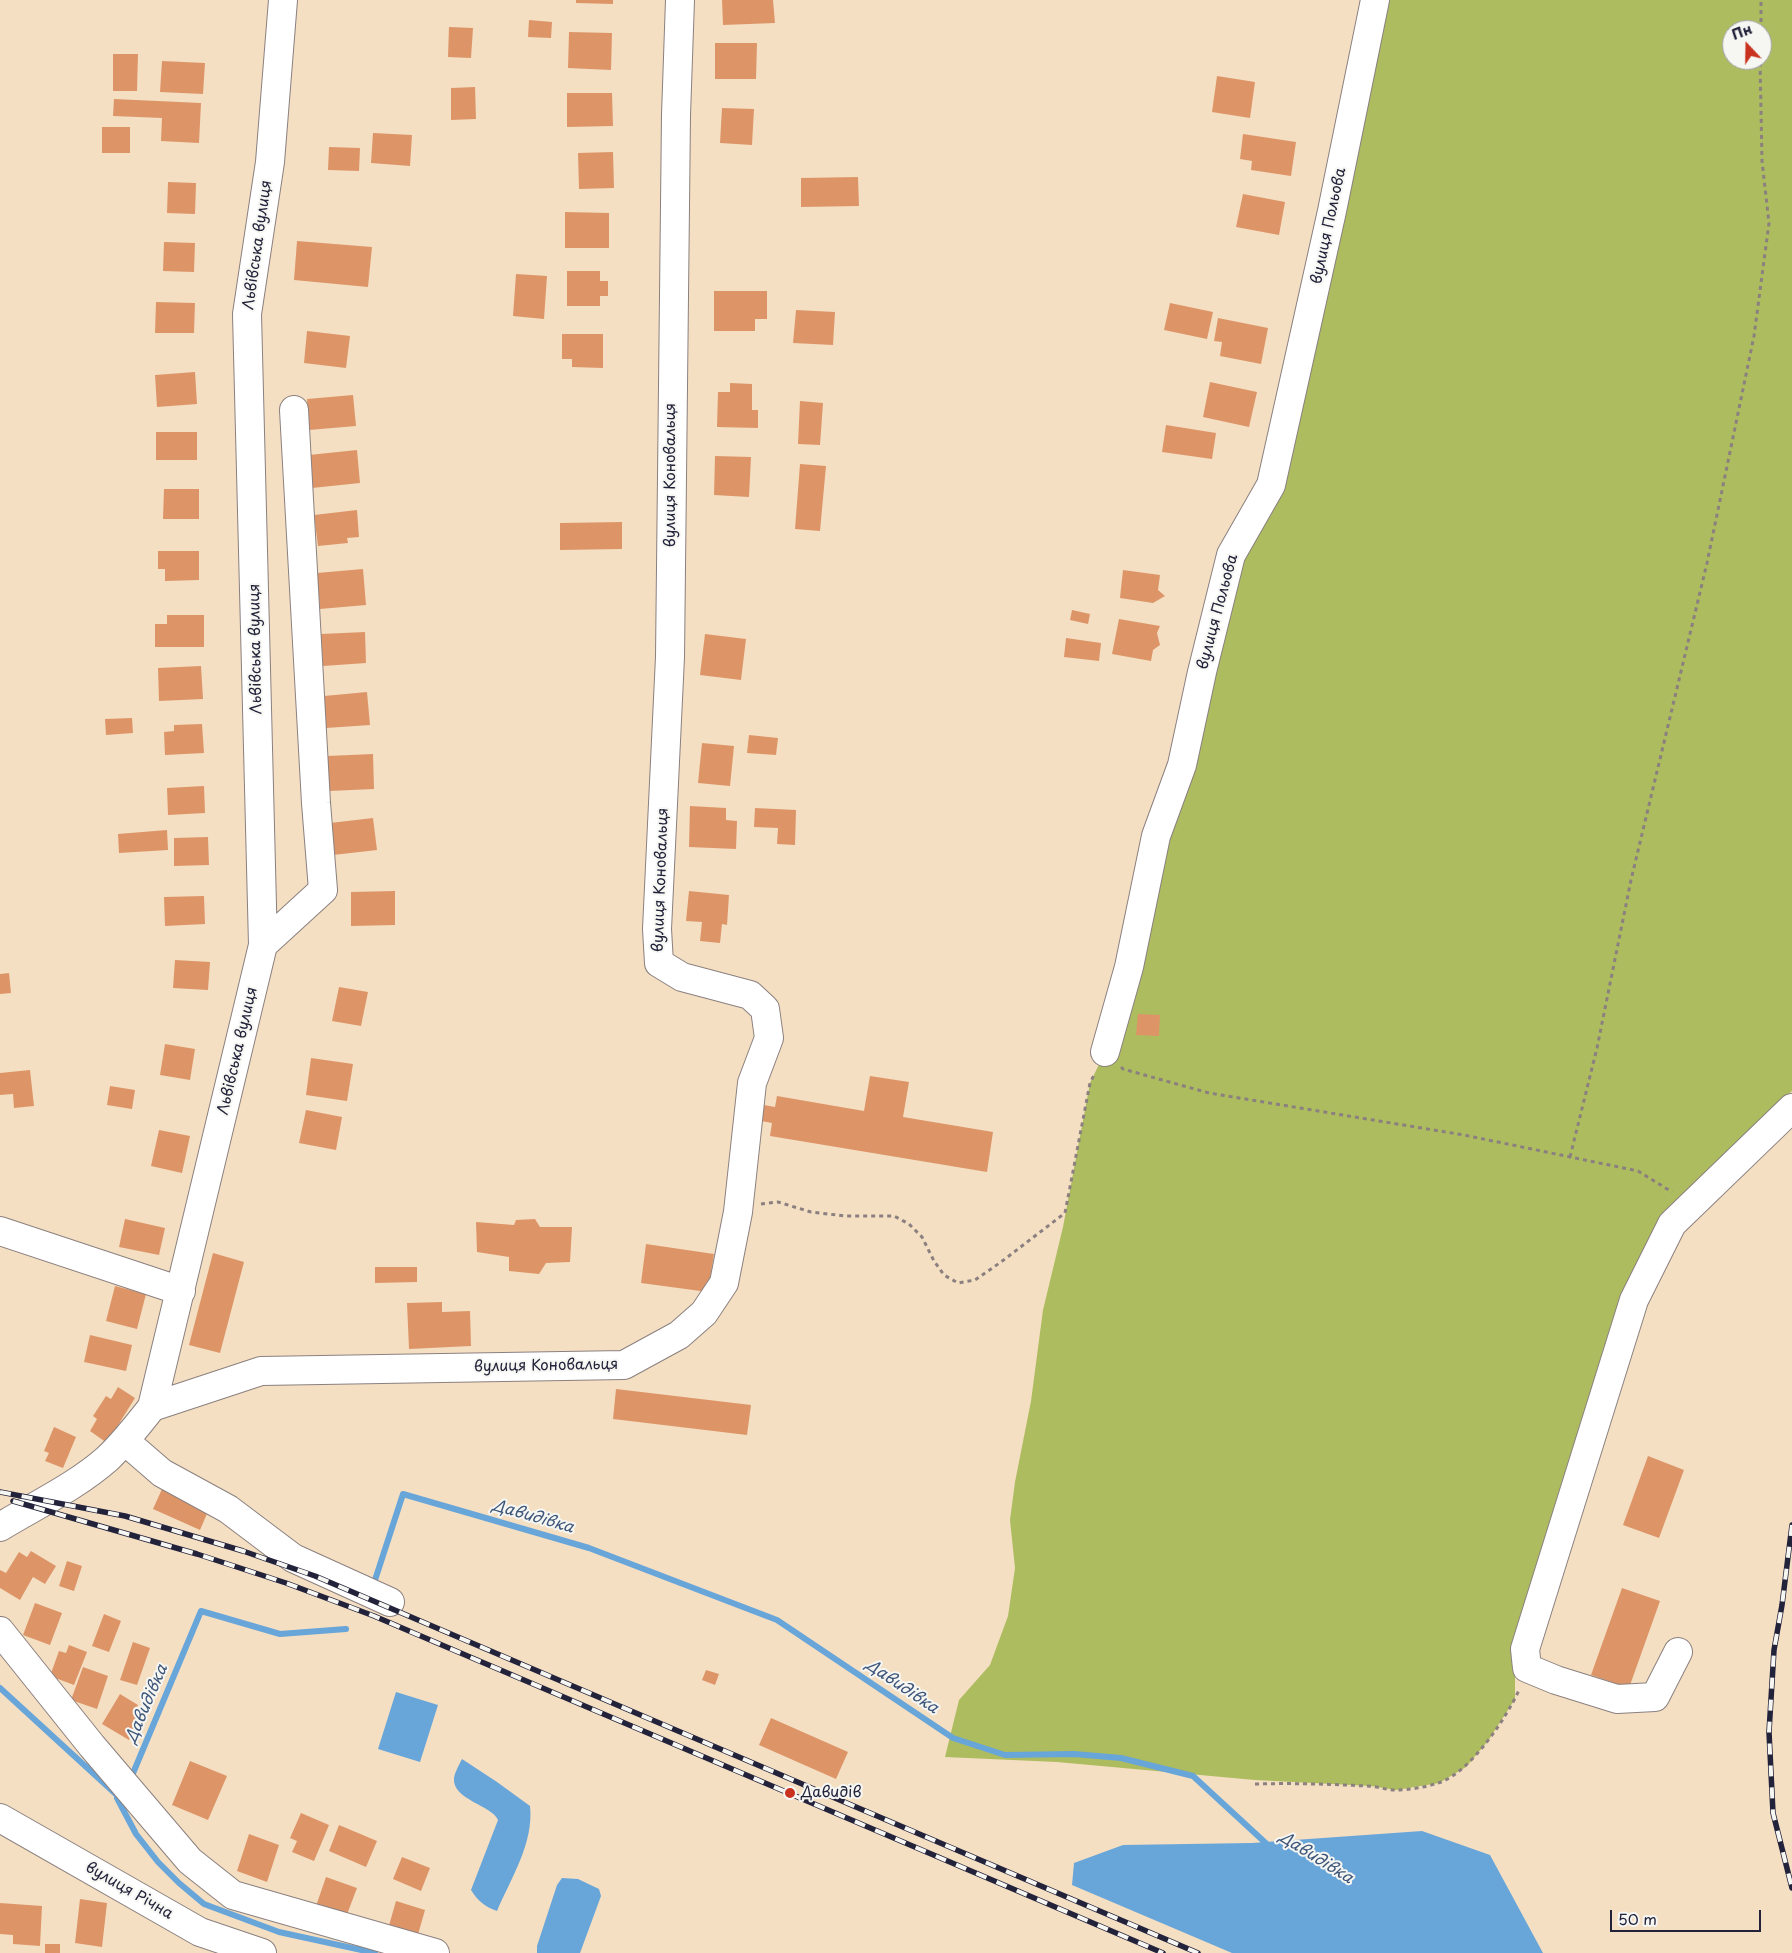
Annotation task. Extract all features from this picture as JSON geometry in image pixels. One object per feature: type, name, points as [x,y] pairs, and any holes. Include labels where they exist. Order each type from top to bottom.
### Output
[{"type":"street","name":"Львівська вулиця","points":[[152,1407],[263,946],[247,314],[270,162],[283,0]]},
{"type":"street","name":"вулиця Коновальця","points":[[152,1407],[262,1371],[624,1365],[679,1335],[704,1313],[724,1283],[738,1212],[752,1082],[769,1038],[765,1009],[750,995],[682,977],[660,964],[657,929],[670,656],[676,115],[680,0]]},
{"type":"street","name":"вулиця Польова","points":[[1105,1052],[1129,967],[1156,836],[1182,765],[1202,672],[1231,555],[1272,485],[1332,211],[1375,0]]},
{"type":"street","points":[[263,946],[323,890],[315,793],[294,410]]},
{"type":"street","points":[[1678,1652],[1656,1697],[1617,1699],[1556,1680],[1527,1668],[1525,1649],[1634,1300],[1672,1224],[1792,1108]]},
{"type":"street","points":[[0,1231],[181,1291]]},
{"type":"street","points":[[0,1527],[57,1495],[105,1460],[125,1441],[152,1407]]},
{"type":"street","points":[[125,1441],[162,1473],[228,1509],[293,1558],[390,1602]]},
{"type":"street","points":[[0,1631],[92,1746],[190,1861],[233,1895],[435,1953]]},
{"type":"street","name":"вулиця Річна","points":[[0,1818],[200,1932],[262,1953]]},
{"type":"path","points":[[1761,0],[1761,20]]},
{"type":"path","points":[[1570,1157],[1597,1048],[1631,880],[1707,563],[1754,336],[1769,223],[1762,161],[1760,70]]},
{"type":"path","points":[[738,1212],[758,1204],[778,1202],[811,1212],[845,1216],[894,1216],[909,1224],[922,1237],[934,1261],[944,1275],[958,1283],[975,1280],[1065,1213],[1090,1083],[1105,1052],[1123,1069],[1209,1093],[1464,1135],[1638,1171],[1691,1204]]},
{"type":"path","points":[[1255,1784],[1290,1783],[1371,1786],[1396,1790],[1439,1783],[1466,1767],[1488,1741],[1515,1699],[1527,1668]]},
{"type":"green space","points":[[1375,0],[1792,0],[1792,1091],[1750,1130],[1672,1211],[1515,1654],[1515,1699],[1488,1741],[1466,1767],[1439,1783],[1396,1790],[1371,1786],[1255,1780],[1057,1762],[945,1757],[959,1700],[990,1665],[1008,1616],[1015,1568],[1010,1520],[1015,1482],[1031,1401],[1043,1310],[1063,1227],[1090,1083],[1105,1052],[1202,672],[1271,485]]},
{"type":"water","points":[[396,1692],[438,1705],[420,1762],[378,1749]]},
{"type":"water","points":[[462,1759],[530,1806],[530,1820],[525,1847],[497,1911],[482,1903],[471,1890],[498,1820],[488,1810],[465,1797],[455,1786],[454,1778]]},
{"type":"water","points":[[1422,1831],[1490,1855],[1543,1953],[1232,1953],[1072,1885],[1074,1863],[1123,1845],[1252,1843]]},
{"type":"water","points":[[562,1878],[578,1879],[599,1889],[601,1896],[580,1953],[537,1953],[537,1946],[557,1885]]},
{"type":"building","points":[[576,0],[613,0],[613,4],[576,3]]},
{"type":"building","points":[[722,0],[773,0],[775,23],[723,25]]},
{"type":"building","points":[[529,20],[552,22],[551,38],[528,37]]},
{"type":"building","points":[[449,27],[473,28],[471,58],[448,57]]},
{"type":"building","points":[[569,32],[612,33],[611,70],[568,68]]},
{"type":"building","points":[[715,43],[757,43],[756,79],[715,79]]},
{"type":"building","points":[[113,54],[138,54],[137,91],[113,91]]},
{"type":"building","points":[[162,61],[205,63],[203,94],[160,92]]},
{"type":"building","points":[[1217,76],[1255,82],[1250,118],[1212,112]]},
{"type":"building","points":[[475,87],[476,119],[451,120],[451,88]]},
{"type":"building","points":[[567,93],[612,93],[613,126],[567,127]]},
{"type":"building","points":[[114,99],[201,103],[199,143],[161,141],[162,118],[113,116]]},
{"type":"building","points":[[722,108],[754,109],[752,145],[720,143]]},
{"type":"building","points":[[102,127],[130,127],[130,153],[102,153]]},
{"type":"building","points":[[373,133],[412,135],[410,166],[371,163]]},
{"type":"building","points":[[1243,134],[1296,142],[1291,176],[1251,170],[1252,161],[1240,159]]},
{"type":"building","points":[[329,147],[360,148],[359,171],[328,170]]},
{"type":"building","points":[[613,152],[614,188],[579,189],[578,153]]},
{"type":"building","points":[[858,177],[859,206],[801,207],[801,178]]},
{"type":"building","points":[[168,182],[196,183],[195,214],[167,213]]},
{"type":"building","points":[[1243,194],[1285,202],[1279,235],[1236,227]]},
{"type":"building","points":[[565,212],[609,213],[609,248],[565,248]]},
{"type":"building","points":[[297,241],[372,247],[368,287],[294,280]]},
{"type":"building","points":[[164,242],[195,243],[194,272],[163,271]]},
{"type":"building","points":[[567,271],[600,271],[600,281],[608,281],[608,296],[600,296],[600,306],[567,306]]},
{"type":"building","points":[[516,274],[547,276],[544,319],[513,316]]},
{"type":"building","points":[[714,291],[767,291],[767,319],[755,319],[755,331],[714,331]]},
{"type":"building","points":[[156,302],[195,303],[194,333],[155,333]]},
{"type":"building","points":[[1170,303],[1213,312],[1207,339],[1164,330]]},
{"type":"building","points":[[796,310],[835,312],[833,345],[793,343]]},
{"type":"building","points":[[1218,318],[1268,328],[1261,364],[1220,356],[1222,342],[1214,341]]},
{"type":"building","points":[[307,331],[350,336],[346,368],[304,363]]},
{"type":"building","points":[[562,334],[603,334],[603,368],[572,367],[572,359],[562,359]]},
{"type":"building","points":[[195,372],[197,404],[157,407],[155,375]]},
{"type":"building","points":[[1210,382],[1257,392],[1249,427],[1203,417]]},
{"type":"building","points":[[730,383],[752,384],[752,410],[758,410],[758,428],[717,427],[718,392],[730,392]]},
{"type":"building","points":[[353,395],[356,426],[309,430],[307,399]]},
{"type":"building","points":[[800,401],[823,403],[820,445],[798,444]]},
{"type":"building","points":[[1166,425],[1216,433],[1212,459],[1162,452]]},
{"type":"building","points":[[156,432],[197,432],[197,460],[156,460]]},
{"type":"building","points":[[357,450],[360,483],[312,488],[309,455]]},
{"type":"building","points":[[715,456],[751,457],[749,497],[714,495]]},
{"type":"building","points":[[800,464],[826,466],[820,531],[795,529]]},
{"type":"building","points":[[164,489],[199,489],[199,519],[163,519]]},
{"type":"building","points":[[357,510],[359,537],[347,538],[348,543],[318,546],[314,515]]},
{"type":"building","points":[[622,522],[622,549],[560,550],[560,523]]},
{"type":"building","points":[[158,551],[199,551],[199,580],[165,581],[165,569],[158,569]]},
{"type":"building","points":[[363,569],[366,605],[320,609],[317,573]]},
{"type":"building","points":[[1123,570],[1160,575],[1158,590],[1165,596],[1153,603],[1120,598]]},
{"type":"building","points":[[1072,610],[1090,614],[1088,624],[1070,620]]},
{"type":"building","points":[[167,615],[204,615],[204,647],[155,647],[155,624],[167,624]]},
{"type":"building","points":[[1119,619],[1160,626],[1157,633],[1160,645],[1153,650],[1151,661],[1112,654]]},
{"type":"building","points":[[365,632],[366,663],[323,666],[321,634]]},
{"type":"building","points":[[705,634],[746,639],[741,680],[700,675]]},
{"type":"building","points":[[1066,638],[1101,643],[1099,661],[1064,657]]},
{"type":"building","points":[[201,666],[203,699],[159,701],[158,668]]},
{"type":"building","points":[[367,692],[370,725],[326,728],[324,696]]},
{"type":"building","points":[[132,718],[133,733],[106,735],[105,719]]},
{"type":"building","points":[[202,724],[204,753],[165,755],[164,732],[174,731],[174,725]]},
{"type":"building","points":[[749,735],[778,738],[776,755],[747,753]]},
{"type":"building","points":[[702,743],[734,746],[730,786],[698,783]]},
{"type":"building","points":[[373,754],[374,789],[329,791],[327,756]]},
{"type":"building","points":[[204,786],[205,813],[168,815],[167,788]]},
{"type":"building","points":[[690,806],[726,808],[726,820],[737,821],[736,849],[689,847]]},
{"type":"building","points":[[755,808],[796,810],[795,845],[777,844],[778,828],[754,827]]},
{"type":"building","points":[[373,818],[377,850],[333,855],[330,823]]},
{"type":"building","points":[[167,830],[168,850],[119,853],[118,834]]},
{"type":"building","points":[[208,837],[209,865],[174,866],[174,838]]},
{"type":"building","points":[[395,891],[395,925],[351,926],[351,892]]},
{"type":"building","points":[[689,891],[729,895],[727,925],[722,924],[720,943],[700,941],[702,922],[686,921]]},
{"type":"building","points":[[204,896],[205,924],[165,926],[164,897]]},
{"type":"building","points":[[175,960],[210,962],[208,990],[173,988]]},
{"type":"building","points":[[9,973],[11,993],[0,994],[0,974]]},
{"type":"building","points":[[339,987],[368,992],[361,1026],[332,1021]]},
{"type":"building","points":[[1138,1014],[1160,1015],[1159,1036],[1136,1035]]},
{"type":"building","points":[[165,1044],[195,1049],[190,1080],[160,1075]]},
{"type":"building","points":[[311,1058],[353,1064],[347,1101],[306,1095]]},
{"type":"building","points":[[30,1070],[34,1106],[14,1108],[13,1094],[0,1095],[0,1073]]},
{"type":"building","points":[[870,1076],[909,1082],[903,1117],[993,1132],[987,1172],[770,1136],[772,1123],[761,1121],[764,1105],[775,1107],[777,1096],[864,1111]]},
{"type":"building","points":[[110,1086],[135,1090],[132,1109],[107,1105]]},
{"type":"building","points":[[306,1110],[342,1117],[336,1150],[299,1143]]},
{"type":"building","points":[[159,1130],[190,1136],[182,1173],[151,1166]]},
{"type":"building","points":[[125,1219],[165,1228],[159,1255],[119,1247]]},
{"type":"building","points":[[535,1219],[540,1227],[572,1227],[570,1262],[546,1263],[539,1274],[509,1271],[509,1257],[477,1252],[476,1222],[514,1225],[516,1220]]},
{"type":"building","points":[[646,1244],[714,1254],[708,1292],[641,1283]]},
{"type":"building","points":[[213,1253],[244,1262],[220,1353],[189,1345]]},
{"type":"building","points":[[375,1267],[417,1267],[417,1282],[375,1283]]},
{"type":"building","points":[[115,1286],[146,1294],[137,1329],[106,1321]]},
{"type":"building","points":[[442,1302],[442,1312],[470,1311],[471,1346],[409,1349],[407,1303]]},
{"type":"building","points":[[90,1335],[132,1345],[126,1371],[84,1362]]},
{"type":"building","points":[[118,1387],[135,1398],[107,1443],[90,1431],[97,1419],[93,1416],[106,1396],[111,1399]]},
{"type":"building","points":[[616,1389],[751,1405],[747,1435],[613,1419]]},
{"type":"building","points":[[54,1427],[76,1437],[63,1468],[45,1461],[49,1453],[44,1451]]},
{"type":"building","points":[[1648,1456],[1684,1470],[1659,1538],[1623,1525]]},
{"type":"building","points":[[162,1489],[209,1509],[200,1530],[153,1509]]},
{"type":"building","points":[[31,1551],[56,1566],[45,1584],[33,1577],[20,1600],[0,1588],[0,1570],[6,1573],[19,1552],[27,1557]]},
{"type":"building","points":[[67,1561],[82,1566],[74,1591],[59,1586]]},
{"type":"building","points":[[1622,1588],[1660,1601],[1629,1688],[1591,1675]]},
{"type":"building","points":[[35,1603],[62,1613],[50,1645],[23,1635]]},
{"type":"building","points":[[104,1614],[121,1621],[109,1652],[92,1646]]},
{"type":"building","points":[[133,1642],[150,1648],[137,1685],[120,1680]]},
{"type":"building","points":[[69,1645],[87,1652],[74,1685],[50,1676],[59,1651],[66,1653]]},
{"type":"building","points":[[83,1667],[108,1676],[97,1709],[71,1700]]},
{"type":"building","points":[[706,1670],[719,1674],[715,1685],[702,1680]]},
{"type":"building","points":[[120,1694],[138,1705],[133,1713],[142,1719],[129,1740],[102,1724]]},
{"type":"building","points":[[771,1718],[848,1752],[836,1779],[759,1745]]},
{"type":"building","points":[[190,1761],[227,1776],[208,1820],[172,1805]]},
{"type":"building","points":[[301,1813],[329,1825],[314,1861],[292,1852],[297,1841],[290,1838]]},
{"type":"building","points":[[339,1825],[377,1841],[366,1867],[329,1851]]},
{"type":"building","points":[[249,1834],[279,1845],[267,1882],[237,1871]]},
{"type":"building","points":[[402,1857],[430,1868],[421,1891],[393,1879]]},
{"type":"building","points":[[326,1877],[357,1888],[346,1917],[316,1906]]},
{"type":"building","points":[[80,1899],[107,1903],[102,1947],[75,1943]]},
{"type":"building","points":[[396,1901],[425,1910],[417,1938],[388,1929]]},
{"type":"building","points":[[0,1903],[42,1906],[40,1946],[13,1944],[13,1935],[0,1934]]},
{"type":"building","points":[[45,1944],[60,1944],[60,1953],[45,1953]]},
{"type":"waterway","name":"Давидівка","points":[[375,1580],[403,1494],[589,1548],[777,1620],[953,1738],[1005,1755],[1074,1754],[1121,1758],[1193,1776],[1270,1847]]},
{"type":"waterway","name":"Давидівка","points":[[131,1778],[201,1611],[280,1634],[346,1629]]},
{"type":"waterway","name":"Давидівка","points":[[0,1688],[119,1797]]},
{"type":"waterway","points":[[117,1798],[136,1834],[158,1862],[204,1904],[279,1932],[375,1953]]},
{"type":"railway","points":[[0,1492],[125,1516],[243,1551],[315,1576],[1198,1953]]},
{"type":"railway","points":[[13,1501],[197,1554],[286,1583],[374,1616],[1163,1953]]},
{"type":"railway","points":[[1792,1525],[1782,1605],[1774,1650],[1769,1732],[1773,1813],[1792,1888]]},
{"type":"place","name":"Давидів","points":[[790,1793]]}]
